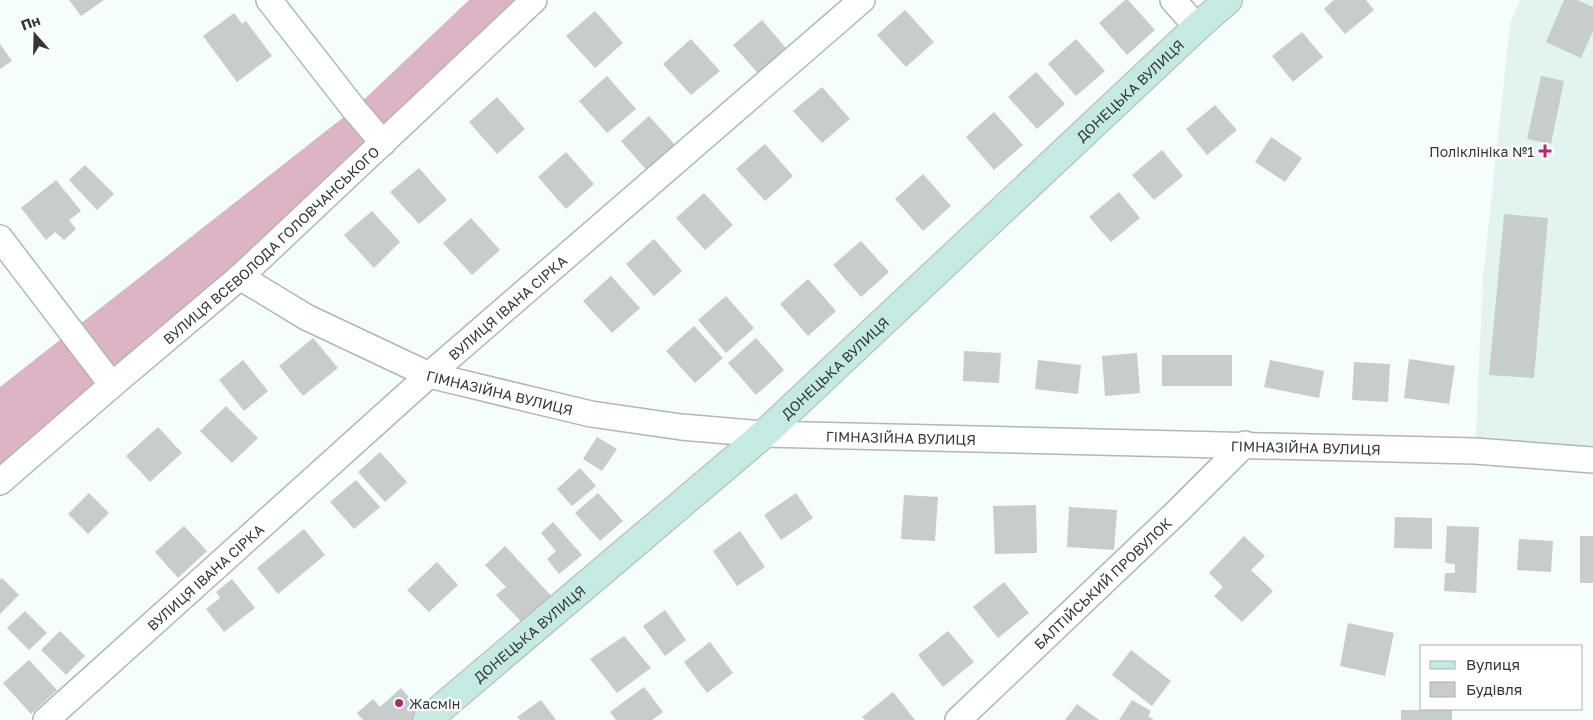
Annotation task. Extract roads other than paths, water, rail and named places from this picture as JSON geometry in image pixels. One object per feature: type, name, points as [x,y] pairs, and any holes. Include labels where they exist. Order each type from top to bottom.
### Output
[{"type":"street","points":[[269,0],[383,143]]},
{"type":"street","name":"ВУЛИЦЯ ВСЕВОЛОДА ГОЛОВЧАНСЬКОГО","points":[[0,482],[240,278],[534,0]]},
{"type":"street","name":"ВУЛИЦЯ ІВАНА СІРКА","points":[[46,720],[429,375],[862,0]]},
{"type":"street","points":[[1173,0],[1197,27]]},
{"type":"street","name":"ДОНЕЦЬКА ВУЛИЦЯ","points":[[427,720],[764,434],[1228,0]]},
{"type":"street","points":[[0,238],[112,385]]},
{"type":"street","name":"ГІМНАЗІЙНА ВУЛИЦЯ","points":[[240,278],[306,317],[429,375],[591,414],[681,427],[764,434],[1245,444],[1474,451],[1593,460]]},
{"type":"street","name":"БАЛТІЙСЬКИЙ ПРОВУЛОК","points":[[958,720],[1245,444]]},
{"type":"place","name":"Поліклініка №1","points":[[1545,151]]},
{"type":"place","name":"Жасмін","points":[[399,703]]}]
